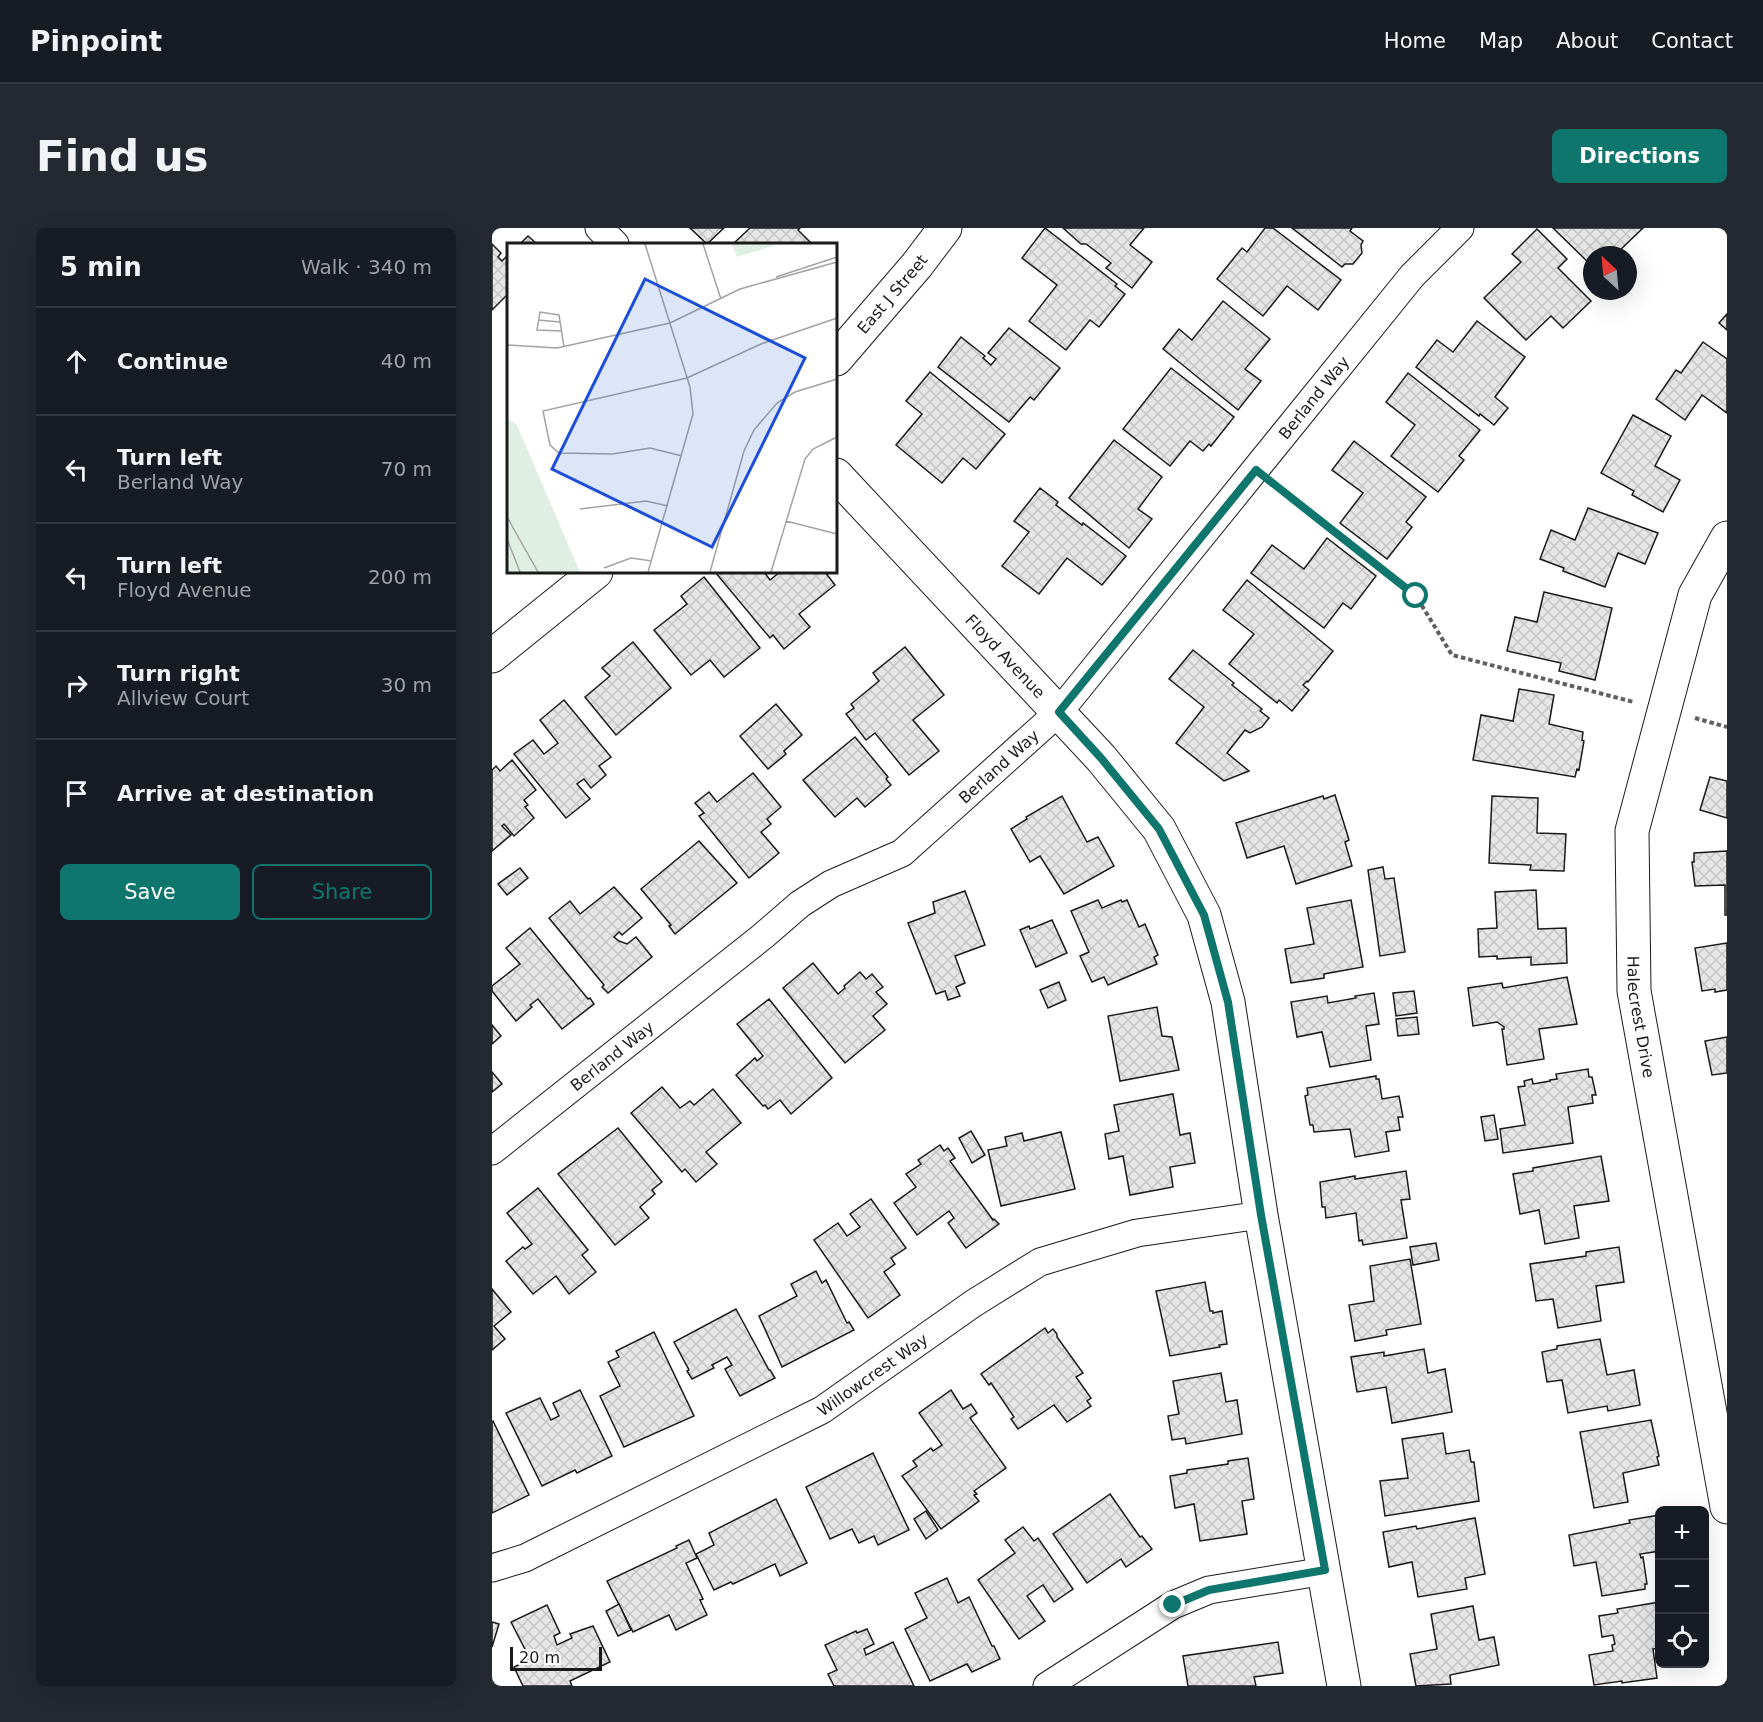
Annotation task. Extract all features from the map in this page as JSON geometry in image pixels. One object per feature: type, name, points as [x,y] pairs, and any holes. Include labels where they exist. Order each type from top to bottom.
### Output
[{"type":"street","points":[[599,228],[614,243]]},
{"type":"street","name":"East J Street","points":[[837,358],[917,265],[945,228]]},
{"type":"street","name":"Berland Way","points":[[492,1151],[800,904],[831,884],[902,854],[1059,712],[1412,276],[1460,228]]},
{"type":"street","name":"Floyd Avenue","points":[[837,476],[1101,758],[1159,829],[1204,915],[1228,1002],[1261,1215],[1344,1686]]},
{"type":"street","name":"Halecrest Drive","points":[[1727,538],[1695,595],[1632,831],[1634,991],[1727,1507]]},
{"type":"street","points":[[492,656],[595,573]]},
{"type":"street","name":"Willowcrest Way","points":[[492,1568],[525,1558],[822,1410],[974,1304],[1040,1262],[1137,1233],[1261,1215]]},
{"type":"street","points":[[1047,1686],[1173,1605],[1209,1590],[1325,1570]]},
{"type":"path","points":[[1256,470],[1416,596],[1452,656],[1635,702]]},
{"type":"path","points":[[1688,716],[1727,727]]},
{"type":"building","points":[[690,228],[724,228],[708,243]]},
{"type":"building","points":[[750,228],[800,228],[798,230],[811,243],[734,243]]},
{"type":"building","points":[[1045,228],[1117,284],[1115,286],[1125,294],[1099,327],[1090,320],[1066,350],[1029,321],[1057,285],[1022,258]]},
{"type":"building","points":[[1063,228],[1144,228],[1130,245],[1152,262],[1132,288],[1106,268],[1111,263],[1086,244],[1081,244]]},
{"type":"building","points":[[1265,228],[1273,228],[1341,280],[1318,310],[1287,286],[1263,316],[1217,279],[1242,248],[1247,252]]},
{"type":"building","points":[[1292,228],[1352,228],[1350,231],[1363,241],[1362,253],[1353,264],[1345,264],[1342,267]]},
{"type":"building","points":[[1553,228],[1643,228],[1624,246],[1583,246],[1583,257]]},
{"type":"building","points":[[1537,229],[1567,259],[1558,268],[1583,293],[1583,300],[1591,301],[1563,328],[1551,316],[1526,340],[1484,298],[1521,262],[1512,254]]},
{"type":"building","points":[[528,236],[536,243],[521,243]]},
{"type":"building","points":[[492,244],[501,253],[498,257],[502,261],[507,256],[507,295],[492,310]]},
{"type":"building","points":[[1223,301],[1270,339],[1245,369],[1261,381],[1238,410],[1163,349],[1179,329],[1192,340]]},
{"type":"building","points":[[1727,314],[1727,330],[1719,323]]},
{"type":"building","points":[[1477,321],[1525,357],[1495,397],[1508,408],[1494,425],[1416,367],[1437,340],[1453,352]]},
{"type":"building","points":[[1009,328],[1060,368],[1034,400],[1030,397],[1009,422],[938,367],[961,337],[985,356],[983,358],[991,365],[996,359],[988,353]]},
{"type":"building","points":[[1703,342],[1727,359],[1727,413],[1702,395],[1685,420],[1656,399],[1676,370],[1681,373]]},
{"type":"building","points":[[1171,368],[1234,417],[1211,446],[1209,444],[1203,451],[1190,441],[1170,466],[1123,429]]},
{"type":"building","points":[[930,372],[1005,434],[976,469],[963,458],[942,483],[896,445],[922,414],[906,401]]},
{"type":"building","points":[[1408,373],[1480,430],[1459,456],[1464,460],[1438,492],[1391,456],[1415,425],[1386,402]]},
{"type":"building","points":[[1633,415],[1671,436],[1655,466],[1680,480],[1663,512],[1632,495],[1634,491],[1601,473]]},
{"type":"building","points":[[1114,440],[1162,477],[1138,509],[1152,519],[1129,548],[1069,498]]},
{"type":"building","points":[[1354,441],[1426,497],[1406,522],[1412,527],[1387,559],[1340,523],[1363,493],[1332,470]]},
{"type":"building","points":[[1040,488],[1058,502],[1056,505],[1126,556],[1102,585],[1067,558],[1039,594],[1002,566],[1029,532],[1014,521]]},
{"type":"building","points":[[1588,508],[1658,533],[1645,564],[1618,553],[1605,587],[1563,571],[1564,568],[1540,559],[1551,530],[1575,540]]},
{"type":"building","points":[[1327,538],[1376,576],[1351,609],[1343,603],[1324,628],[1251,573],[1272,545],[1304,569]]},
{"type":"building","points":[[716,573],[765,573],[770,580],[779,573],[826,573],[835,585],[799,614],[810,627],[784,649],[773,635],[770,638]]},
{"type":"building","points":[[704,577],[760,648],[724,677],[710,660],[691,675],[654,630],[687,604],[681,596]]},
{"type":"building","points":[[1247,580],[1333,651],[1303,685],[1309,690],[1292,711],[1279,700],[1277,703],[1229,664],[1254,634],[1223,610]]},
{"type":"building","points":[[1544,592],[1612,608],[1595,680],[1559,671],[1561,663],[1507,651],[1515,617],[1537,622]]},
{"type":"building","points":[[633,642],[671,688],[616,735],[585,697],[610,676],[602,668]]},
{"type":"building","points":[[905,647],[944,695],[913,720],[939,751],[909,775],[875,733],[866,740],[846,714],[854,708],[851,704],[879,681],[873,673]]},
{"type":"building","points":[[1193,650],[1234,683],[1232,685],[1262,709],[1260,711],[1269,718],[1262,727],[1250,733],[1245,730],[1227,753],[1249,771],[1224,781],[1176,743],[1204,707],[1169,679]]},
{"type":"building","points":[[1519,689],[1554,695],[1549,724],[1583,732],[1582,740],[1584,741],[1579,770],[1577,769],[1575,777],[1473,760],[1481,715],[1513,721]]},
{"type":"building","points":[[564,700],[611,757],[599,766],[606,775],[591,788],[584,779],[577,784],[590,799],[566,818],[514,754],[533,740],[544,754],[558,743],[540,720]]},
{"type":"building","points":[[776,704],[802,735],[784,751],[786,754],[768,769],[740,736]]},
{"type":"building","points":[[855,737],[888,777],[886,779],[891,785],[865,807],[857,798],[835,817],[803,780]]},
{"type":"building","points":[[512,760],[536,790],[524,800],[528,805],[525,807],[534,818],[514,836],[504,824],[502,826],[511,835],[492,851],[492,770],[496,766],[500,771]]},
{"type":"building","points":[[753,773],[781,807],[767,819],[771,824],[761,832],[779,853],[749,878],[699,816],[704,813],[695,803],[709,792],[717,802]]},
{"type":"building","points":[[1710,777],[1727,781],[1727,818],[1700,810]]},
{"type":"building","points":[[1335,795],[1349,840],[1345,842],[1352,866],[1296,884],[1284,846],[1247,858],[1236,823],[1323,796],[1324,799]]},
{"type":"building","points":[[1062,796],[1087,842],[1098,837],[1114,866],[1064,894],[1040,856],[1030,862],[1011,829],[1027,819],[1026,817]]},
{"type":"building","points":[[1492,796],[1538,798],[1537,833],[1566,834],[1564,871],[1530,870],[1531,865],[1489,863]]},
{"type":"building","points":[[699,841],[737,883],[675,934],[669,926],[671,925],[641,889]]},
{"type":"building","points":[[1727,851],[1727,915],[1725,915],[1725,885],[1695,886],[1692,862],[1694,862],[1694,853]]},
{"type":"building","points":[[1383,867],[1385,879],[1394,878],[1405,952],[1380,956],[1368,870]]},
{"type":"building","points":[[520,868],[528,878],[507,895],[498,884]]},
{"type":"building","points":[[614,887],[642,918],[622,935],[619,932],[614,937],[627,944],[636,937],[652,957],[608,993],[602,987],[604,985],[549,918],[570,901],[580,914]]},
{"type":"building","points":[[1536,890],[1538,929],[1566,928],[1567,963],[1531,965],[1531,957],[1497,959],[1497,956],[1479,957],[1478,929],[1497,928],[1495,892]]},
{"type":"building","points":[[965,891],[985,945],[955,956],[965,983],[956,987],[960,996],[948,1000],[945,991],[936,994],[908,923],[935,913],[933,902]]},
{"type":"building","points":[[1098,900],[1102,908],[1121,900],[1122,902],[1127,900],[1139,927],[1145,924],[1158,955],[1154,957],[1157,964],[1108,985],[1104,977],[1092,982],[1080,956],[1089,952],[1071,911]]},
{"type":"building","points":[[1351,900],[1363,967],[1324,974],[1324,978],[1291,983],[1285,949],[1314,944],[1307,908]]},
{"type":"building","points":[[1052,920],[1067,953],[1036,967],[1020,930],[1029,926],[1030,929]]},
{"type":"building","points":[[530,928],[594,1004],[562,1029],[538,999],[516,1021],[492,991],[492,986],[520,964],[506,948]]},
{"type":"building","points":[[1727,943],[1727,990],[1702,991],[1695,948]]},
{"type":"building","points":[[813,963],[838,994],[860,972],[866,979],[872,974],[883,987],[876,992],[887,1004],[873,1016],[885,1030],[845,1063],[783,988]]},
{"type":"building","points":[[1567,977],[1577,1024],[1539,1029],[1544,1059],[1507,1065],[1502,1029],[1504,1027],[1497,1022],[1473,1026],[1468,988],[1502,983],[1503,988]]},
{"type":"building","points":[[1059,982],[1066,1000],[1048,1008],[1040,990]]},
{"type":"building","points":[[1414,991],[1417,1013],[1396,1016],[1393,993]]},
{"type":"building","points":[[1374,993],[1379,1024],[1366,1026],[1371,1060],[1330,1067],[1322,1032],[1297,1037],[1291,1002],[1327,996],[1328,1003]]},
{"type":"building","points":[[769,999],[832,1078],[791,1114],[780,1100],[768,1109],[765,1105],[763,1106],[736,1075],[755,1058],[757,1061],[763,1056],[737,1024]]},
{"type":"building","points":[[1157,1007],[1162,1036],[1172,1037],[1179,1070],[1120,1081],[1108,1016]]},
{"type":"building","points":[[1417,1017],[1419,1034],[1398,1036],[1396,1019]]},
{"type":"building","points":[[492,1025],[501,1036],[492,1044]]},
{"type":"building","points":[[1727,1037],[1727,1073],[1712,1075],[1705,1041]]},
{"type":"building","points":[[1588,1069],[1596,1095],[1592,1095],[1593,1103],[1568,1107],[1573,1143],[1503,1153],[1500,1129],[1525,1125],[1518,1087],[1525,1086],[1524,1081],[1532,1079],[1533,1084],[1550,1081],[1557,1079],[1556,1074]]},
{"type":"building","points":[[492,1072],[502,1084],[492,1092]]},
{"type":"building","points":[[1376,1076],[1376,1079],[1379,1079],[1382,1099],[1399,1096],[1403,1117],[1398,1117],[1400,1130],[1386,1132],[1389,1151],[1355,1157],[1350,1129],[1314,1132],[1313,1125],[1310,1125],[1305,1096],[1308,1095],[1307,1088]]},
{"type":"building","points":[[662,1087],[680,1108],[690,1101],[694,1105],[713,1089],[741,1123],[706,1152],[717,1164],[696,1182],[685,1169],[682,1172],[631,1113]]},
{"type":"building","points":[[1173,1094],[1180,1135],[1190,1133],[1195,1163],[1170,1167],[1173,1187],[1130,1195],[1123,1156],[1109,1159],[1105,1134],[1119,1131],[1114,1105]]},
{"type":"building","points":[[1494,1115],[1498,1139],[1485,1141],[1481,1117]]},
{"type":"building","points":[[618,1128],[662,1182],[652,1190],[655,1194],[640,1207],[649,1218],[615,1245],[558,1174]]},
{"type":"building","points":[[971,1131],[985,1155],[972,1163],[959,1138]]},
{"type":"building","points":[[1061,1132],[1075,1189],[1001,1206],[988,1150],[1007,1146],[1005,1137],[1022,1133],[1024,1141]]},
{"type":"building","points":[[940,1145],[944,1151],[948,1148],[955,1158],[950,1161],[993,1220],[999,1224],[966,1248],[948,1223],[954,1218],[949,1211],[917,1235],[894,1203],[916,1187],[906,1174],[921,1164],[918,1160]]},
{"type":"building","points":[[1601,1156],[1609,1201],[1574,1206],[1579,1238],[1545,1244],[1539,1210],[1520,1214],[1513,1174],[1533,1171],[1533,1168]]},
{"type":"building","points":[[1406,1171],[1410,1199],[1401,1200],[1407,1238],[1363,1245],[1362,1240],[1359,1241],[1356,1213],[1326,1218],[1325,1207],[1322,1207],[1320,1182]]},
{"type":"building","points":[[538,1188],[588,1250],[582,1255],[596,1272],[569,1294],[556,1276],[533,1294],[506,1261],[523,1247],[525,1249],[532,1244],[507,1213]]},
{"type":"building","points":[[871,1199],[906,1248],[891,1258],[895,1264],[884,1272],[900,1295],[868,1318],[814,1240],[838,1223],[847,1236],[860,1227],[850,1214]]},
{"type":"building","points":[[1436,1243],[1439,1260],[1413,1265],[1410,1247]]},
{"type":"building","points":[[1619,1247],[1624,1282],[1596,1286],[1601,1321],[1558,1328],[1553,1299],[1536,1301],[1530,1264],[1586,1256],[1586,1252]]},
{"type":"building","points":[[1410,1259],[1421,1324],[1386,1330],[1387,1335],[1355,1341],[1349,1305],[1374,1301],[1370,1266]]},
{"type":"building","points":[[816,1271],[822,1283],[826,1280],[847,1323],[849,1322],[854,1330],[782,1367],[759,1316],[797,1296],[791,1284]]},
{"type":"building","points":[[1205,1282],[1210,1311],[1213,1313],[1222,1311],[1227,1344],[1170,1356],[1156,1291]]},
{"type":"building","points":[[492,1289],[511,1312],[494,1326],[505,1339],[492,1350]]},
{"type":"building","points":[[736,1309],[775,1378],[740,1396],[725,1369],[732,1365],[727,1357],[712,1365],[714,1368],[692,1379],[674,1342]]},
{"type":"building","points":[[1045,1328],[1048,1333],[1053,1329],[1083,1373],[1076,1377],[1091,1398],[1087,1401],[1091,1406],[1067,1422],[1054,1405],[1018,1429],[1011,1419],[1014,1417],[991,1383],[989,1385],[981,1374]]},
{"type":"building","points":[[654,1332],[694,1416],[624,1447],[600,1396],[620,1386],[608,1362],[619,1357],[616,1351]]},
{"type":"building","points":[[1600,1339],[1607,1375],[1634,1370],[1640,1405],[1608,1411],[1607,1406],[1568,1413],[1562,1380],[1547,1382],[1542,1352],[1557,1349],[1557,1346]]},
{"type":"building","points":[[1424,1349],[1428,1373],[1445,1369],[1452,1412],[1392,1423],[1386,1387],[1357,1392],[1351,1357],[1384,1352],[1384,1356]]},
{"type":"building","points":[[1221,1373],[1226,1402],[1237,1400],[1242,1434],[1186,1444],[1185,1438],[1172,1440],[1168,1416],[1179,1414],[1173,1381]]},
{"type":"building","points":[[580,1390],[612,1456],[577,1473],[575,1470],[542,1486],[506,1413],[540,1398],[551,1420],[559,1416],[553,1403]]},
{"type":"building","points":[[951,1390],[963,1409],[971,1404],[977,1413],[970,1418],[1006,1468],[974,1491],[979,1501],[941,1529],[902,1476],[917,1466],[913,1461],[931,1448],[933,1451],[942,1445],[919,1413]]},
{"type":"building","points":[[1651,1420],[1659,1465],[1623,1473],[1628,1502],[1594,1508],[1580,1432]]},
{"type":"building","points":[[492,1422],[529,1495],[492,1513]]},
{"type":"building","points":[[1443,1433],[1446,1454],[1469,1450],[1471,1462],[1474,1462],[1479,1501],[1385,1516],[1380,1481],[1408,1478],[1402,1439]]},
{"type":"building","points":[[873,1453],[909,1530],[878,1545],[874,1536],[859,1543],[852,1529],[830,1539],[806,1487]]},
{"type":"building","points":[[1248,1458],[1254,1499],[1242,1501],[1247,1534],[1200,1541],[1194,1504],[1175,1508],[1170,1476],[1187,1473],[1187,1470],[1228,1464],[1228,1461]]},
{"type":"building","points":[[1110,1494],[1140,1537],[1142,1536],[1152,1549],[1126,1567],[1121,1559],[1087,1583],[1053,1534]]},
{"type":"building","points":[[776,1499],[807,1563],[780,1576],[775,1564],[733,1584],[731,1582],[714,1590],[696,1554],[714,1545],[709,1533]]},
{"type":"building","points":[[926,1511],[938,1530],[926,1539],[914,1519]]},
{"type":"building","points":[[1655,1516],[1655,1552],[1640,1554],[1641,1558],[1643,1557],[1647,1584],[1645,1584],[1645,1589],[1602,1596],[1596,1562],[1574,1566],[1569,1535],[1630,1523],[1629,1520]]},
{"type":"building","points":[[1475,1518],[1485,1574],[1465,1578],[1467,1589],[1418,1597],[1412,1562],[1389,1567],[1383,1532],[1416,1526],[1417,1529]]},
{"type":"building","points":[[1023,1527],[1034,1541],[1038,1538],[1073,1589],[1054,1602],[1043,1585],[1027,1596],[1045,1621],[1019,1639],[978,1580],[1015,1553],[1005,1540]]},
{"type":"building","points":[[689,1540],[697,1558],[686,1563],[703,1599],[700,1600],[707,1615],[676,1630],[669,1615],[633,1632],[607,1581]]},
{"type":"building","points":[[947,1578],[958,1603],[969,1597],[1000,1659],[972,1672],[967,1664],[930,1681],[905,1629],[927,1618],[915,1593]]},
{"type":"building","points":[[1655,1603],[1655,1649],[1653,1649],[1657,1678],[1594,1685],[1589,1655],[1613,1651],[1612,1645],[1615,1644],[1613,1635],[1602,1637],[1599,1616],[1618,1613],[1617,1609]]},
{"type":"building","points":[[619,1604],[631,1630],[618,1636],[606,1611]]},
{"type":"building","points":[[547,1605],[560,1633],[554,1636],[557,1645],[572,1638],[570,1634],[593,1626],[610,1662],[570,1681],[572,1686],[523,1686],[514,1667],[530,1659],[511,1622]]},
{"type":"building","points":[[1473,1606],[1479,1640],[1494,1637],[1499,1665],[1450,1675],[1451,1684],[1416,1686],[1410,1654],[1437,1649],[1431,1614]]},
{"type":"building","points":[[492,1622],[499,1624],[492,1647]]},
{"type":"building","points":[[867,1629],[874,1644],[864,1649],[866,1655],[893,1642],[914,1686],[834,1686],[828,1674],[837,1670],[825,1645],[856,1631],[857,1633]]},
{"type":"building","points":[[1278,1642],[1283,1673],[1254,1677],[1256,1686],[1188,1686],[1183,1656]]},
{"type":"route","points":[[1173,1605],[1209,1590],[1325,1570],[1261,1215],[1228,1002],[1204,915],[1159,829],[1101,758],[1059,712],[1256,470],[1416,596]]}]
